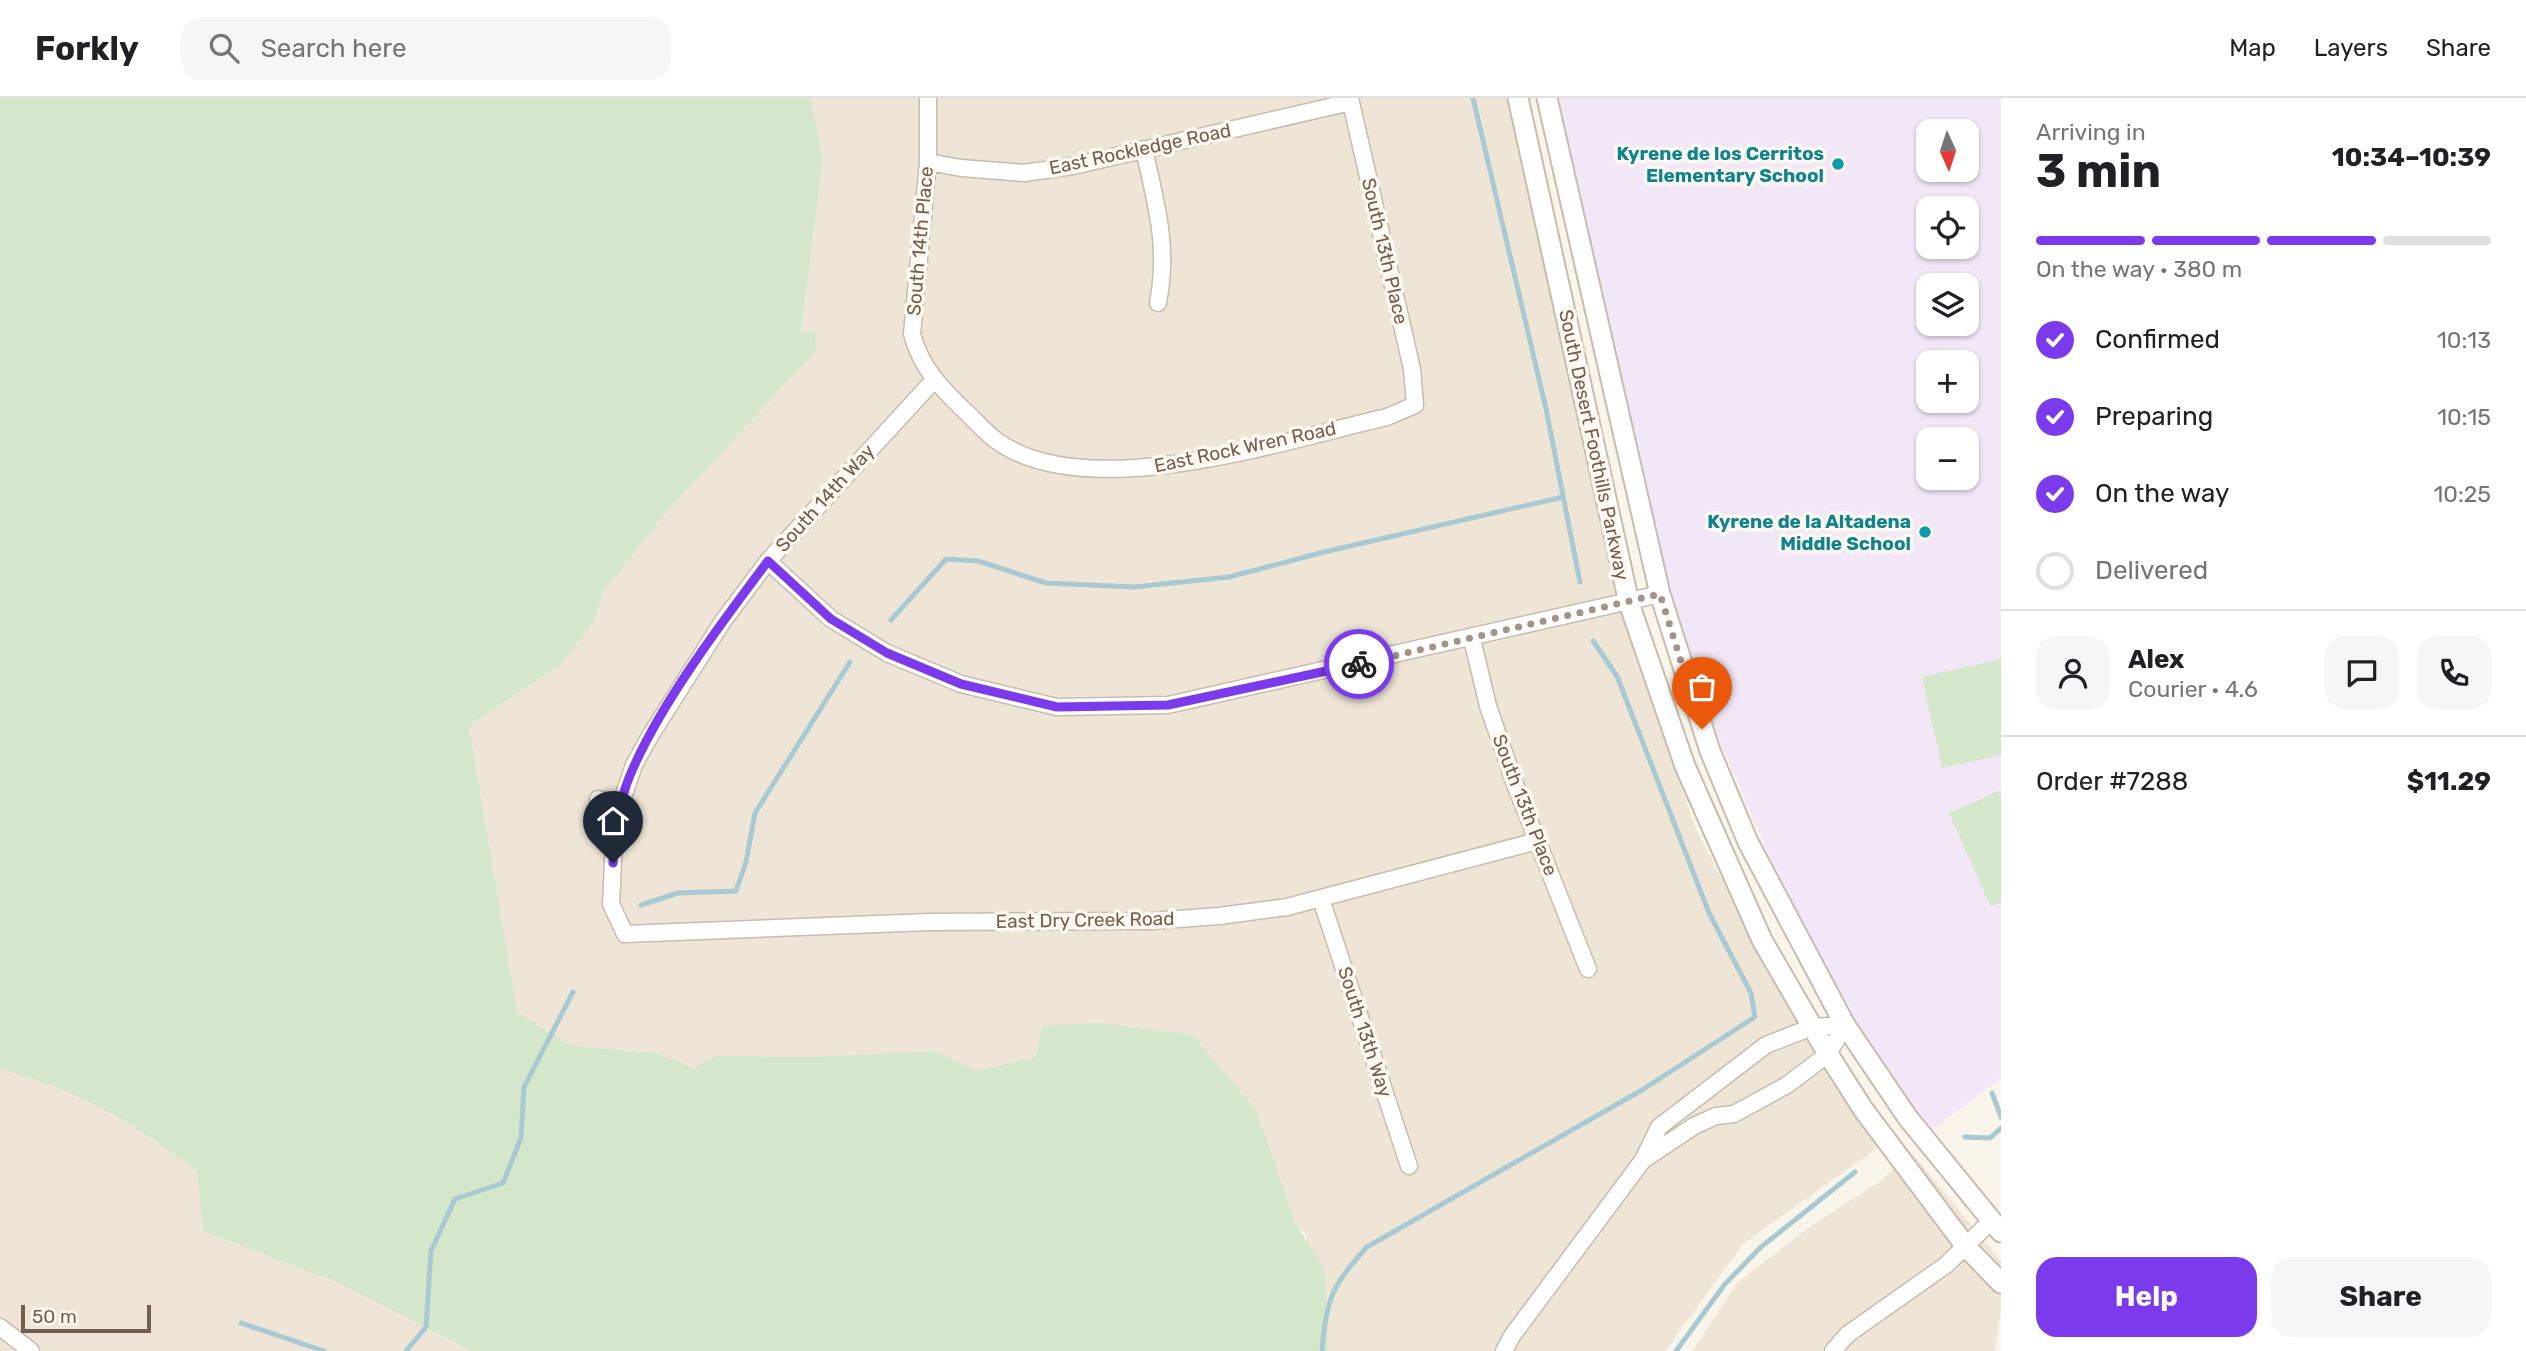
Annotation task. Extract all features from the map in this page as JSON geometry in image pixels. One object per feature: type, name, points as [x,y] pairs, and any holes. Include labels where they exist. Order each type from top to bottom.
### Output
[{"type":"street","name":"South 14th Place","points":[[928,98],[928,162],[912,334],[919,359],[935,379]]},
{"type":"street","name":"South Desert Foothills Parkway","points":[[1518,98],[1629,603],[1685,766],[1762,940],[1828,1054],[1863,1109],[1967,1248],[2001,1283]]},
{"type":"street","name":"South Desert Foothills Parkway","points":[[1547,98],[1660,594],[1710,751],[1744,831],[1789,923],[1845,1025],[1908,1118],[1996,1227]]},
{"type":"street","name":"East Rockledge Road","points":[[928,162],[1024,173],[1073,166],[1351,100]]},
{"type":"street","name":"South 13th Place","points":[[1351,100],[1412,369],[1415,405]]},
{"type":"street","points":[[1144,149],[1164,244],[1164,270],[1158,303]]},
{"type":"street","points":[[1545,223],[1575,216]]},
{"type":"street","name":"East Rock Wren Road","points":[[935,379],[998,442],[1027,455],[1074,468],[1114,470],[1180,464],[1387,417],[1415,405]]},
{"type":"street","name":"South 14th Way","points":[[625,934],[611,904],[614,843],[620,806],[634,765],[650,736],[723,621],[768,561],[935,379]]},
{"type":"street","points":[[768,561],[831,619],[887,653],[961,684],[1057,707],[1168,705],[1472,639],[1660,594]]},
{"type":"street","name":"South 13th Place","points":[[1472,639],[1488,705],[1537,841],[1588,969]]},
{"type":"street","points":[[598,799],[620,806]]},
{"type":"street","name":"East Dry Creek Road","points":[[625,934],[929,922],[1151,921],[1287,907],[1537,841]]},
{"type":"street","name":"South 13th Way","points":[[1321,899],[1409,1166]]},
{"type":"street","points":[[1504,1351],[1512,1336],[1643,1160],[1659,1127],[1766,1045],[1812,1027],[1845,1025]]},
{"type":"street","points":[[1643,1160],[1694,1126],[1716,1116],[1734,1114],[1787,1085],[1828,1054],[1845,1025]]},
{"type":"street","points":[[1833,1351],[1848,1335],[1996,1227]]},
{"type":"street","points":[[0,1327],[31,1351]]},
{"type":"shaded area","points":[[811,98],[1508,98],[1582,440],[1631,640],[1695,827],[1786,1004],[1877,1148],[1743,1244],[1665,1351],[1328,1351],[1306,1235],[1295,1222],[1257,1111],[1193,1035],[1042,1026],[1036,1057],[975,1071],[935,1051],[812,1057],[715,1056],[694,1068],[657,1053],[571,1046],[517,1013],[469,726],[560,665],[594,622],[603,592],[664,515],[816,351],[801,333],[823,159]]},
{"type":"shaded area","points":[[1556,98],[2001,98],[2001,1078],[1931,1131],[1850,1011],[1778,876],[1720,742],[1692,668],[1663,572]]},
{"type":"shaded area","points":[[0,1069],[44,1080],[155,1137],[197,1172],[204,1231],[339,1283],[471,1351],[0,1351]]},
{"type":"shaded area","points":[[1912,1153],[2001,1261],[2001,1309],[1995,1351],[1692,1351],[1738,1282],[1811,1226],[1878,1183]]},
{"type":"green space","points":[[0,98],[811,98],[823,159],[801,332],[815,332],[816,351],[664,515],[603,592],[594,622],[560,665],[469,726],[517,1012],[571,1046],[657,1053],[694,1068],[715,1056],[812,1057],[935,1051],[975,1071],[1036,1057],[1042,1026],[1100,1023],[1193,1035],[1257,1111],[1295,1222],[1325,1270],[1328,1351],[471,1351],[339,1283],[203,1231],[197,1172],[152,1139],[104,1110],[53,1086],[0,1069]]},
{"type":"green space","points":[[2001,659],[2001,755],[1942,768],[1922,677]]},
{"type":"green space","points":[[2001,790],[2001,902],[1991,907],[1949,813]]},
{"type":"waterway","points":[[1473,98],[1546,409],[1580,582]]},
{"type":"waterway","points":[[891,620],[946,559],[978,561],[1046,583],[1134,587],[1229,577],[1324,552],[1563,497]]},
{"type":"waterway","points":[[1322,1351],[1326,1318],[1333,1294],[1338,1283],[1367,1247],[1642,1090],[1755,1017],[1751,993],[1709,913],[1617,676],[1593,641]]},
{"type":"waterway","points":[[641,905],[678,893],[736,891],[746,862],[755,813],[850,662]]},
{"type":"waterway","points":[[406,1351],[426,1327],[431,1251],[455,1199],[503,1183],[521,1138],[524,1087],[573,992]]},
{"type":"waterway","points":[[1992,1093],[2001,1117]]},
{"type":"waterway","points":[[1965,1137],[1990,1138],[2001,1128]]},
{"type":"waterway","points":[[1676,1351],[1725,1284],[1761,1247],[1855,1172]]},
{"type":"waterway","points":[[241,1323],[324,1351]]},
{"type":"way so far","points":[[1359,664],[1660,594],[1702,729]]},
{"type":"place","name":"Kyrene de los Cerritos Elementary School","points":[[1838,164]]},
{"type":"place","name":"Kyrene de la Altadena Middle School","points":[[1925,532]]},
{"type":"route","points":[[613,863],[620,806],[634,765],[723,621],[768,561],[831,619],[887,653],[961,684],[1057,707],[1168,705],[1359,664]]}]
